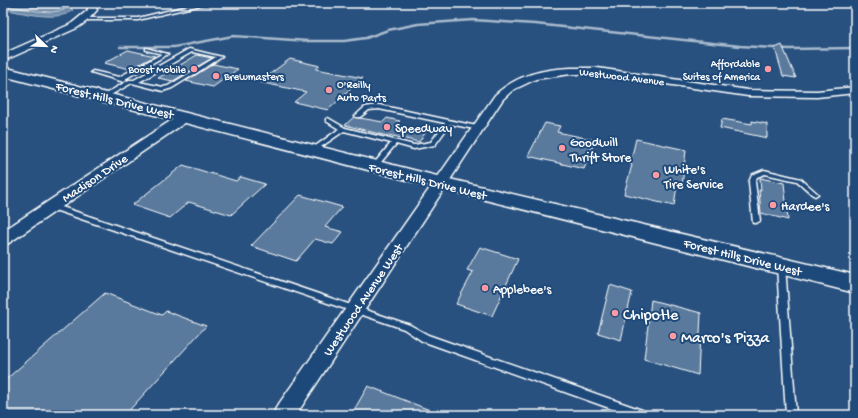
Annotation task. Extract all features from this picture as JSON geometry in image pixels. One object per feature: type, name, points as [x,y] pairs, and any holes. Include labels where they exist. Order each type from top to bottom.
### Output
[{"type":"main road","name":"Forest Hills Drive West","points":[[3,71],[441,183],[855,284]]},
{"type":"street","points":[[3,58],[74,26],[93,10],[90,3]]},
{"type":"street","name":"Westwood Avenue","points":[[441,183],[500,97],[513,85],[532,77],[557,71],[597,71],[710,88],[763,94],[817,94],[855,90]]},
{"type":"street","name":"Madison Drive","points":[[3,239],[185,117]]},
{"type":"street","name":"Westwood Avenue West","points":[[284,415],[441,183]]},
{"type":"lane","points":[[84,19],[138,19],[204,3],[268,3]]},
{"type":"lane","points":[[120,79],[166,54],[148,50]]},
{"type":"lane","points":[[93,72],[120,79],[133,82],[163,89],[170,87],[220,57],[191,50],[133,82],[105,96]]},
{"type":"lane","points":[[358,116],[367,108],[379,107],[479,128]]},
{"type":"lane","points":[[328,120],[346,127],[414,147],[433,144],[449,122]]},
{"type":"lane","points":[[313,150],[346,127]]},
{"type":"lane","points":[[375,166],[395,142]]},
{"type":"lane","points":[[756,221],[752,182],[754,176],[764,172],[799,180],[815,194]]},
{"type":"lane","points":[[51,206],[407,327],[425,338],[642,415]]},
{"type":"lane","points":[[780,265],[792,415]]},
{"type":"water","points":[[3,3],[66,3],[73,10],[67,14],[59,16],[39,16],[3,9]]},
{"type":"building","points":[[782,45],[796,78],[783,76],[775,48]]},
{"type":"building","points":[[128,50],[155,56],[130,69],[104,63]]},
{"type":"building","points":[[197,55],[212,58],[173,81],[158,78]]},
{"type":"building","points":[[290,59],[320,66],[316,69],[363,78],[328,110],[294,102],[306,92],[259,82]]},
{"type":"building","name":"Brewmasters","points":[[213,64],[238,69],[213,87],[186,81]]},
{"type":"building","points":[[354,117],[383,122],[387,118],[400,121],[396,125],[426,132],[419,142],[387,136],[345,125]]},
{"type":"building","points":[[722,119],[752,124],[752,121],[767,124],[767,138],[720,128]]},
{"type":"building","name":"Goodwill Thrift Store","points":[[545,123],[560,126],[557,132],[595,140],[584,169],[528,156]]},
{"type":"building","name":"White's Tire Service","points":[[636,139],[686,150],[682,186],[677,185],[674,206],[624,194],[632,165],[630,164]]},
{"type":"building","points":[[183,165],[236,181],[241,177],[265,184],[231,215],[189,202],[170,218],[132,205]]},
{"type":"building","name":"Hardee's","points":[[760,178],[784,183],[788,220],[761,213],[759,190],[761,190]]},
{"type":"building","points":[[300,195],[342,207],[325,227],[343,232],[333,244],[315,239],[296,261],[251,246]]},
{"type":"building","name":"Applebee's","points":[[480,247],[518,259],[492,316],[456,304],[473,272],[467,270]]},
{"type":"building","name":"Chipotle","points":[[610,285],[632,292],[621,340],[598,333]]},
{"type":"building","points":[[105,293],[162,315],[166,311],[206,326],[125,415],[3,415],[3,382]]},
{"type":"building","name":"Marco's Pizza","points":[[651,300],[701,313],[698,375],[644,359]]},
{"type":"building","points":[[368,386],[440,414],[440,415],[351,415]]},
{"type":"waterway","points":[[120,47],[174,47],[233,36],[308,41],[344,41],[366,38],[388,30],[418,24],[473,20],[535,24],[740,46],[789,49],[855,48]]},
{"type":"place","name":"Boost Mobile","points":[[194,69]]},
{"type":"place","name":"Affordable Suites of America","points":[[768,69]]},
{"type":"place","name":"Brewmasters","points":[[216,76]]},
{"type":"place","name":"O'Reilly Auto Parts","points":[[329,90]]},
{"type":"place","name":"Speedway","points":[[387,127]]},
{"type":"place","name":"Goodwill Thrift Store","points":[[562,148]]},
{"type":"place","name":"White's Tire Service","points":[[656,175]]},
{"type":"place","name":"Hardee's","points":[[773,205]]},
{"type":"place","name":"Applebee's","points":[[485,288]]},
{"type":"place","name":"Chipotle","points":[[615,313]]},
{"type":"place","name":"Marco's Pizza","points":[[673,336]]}]
